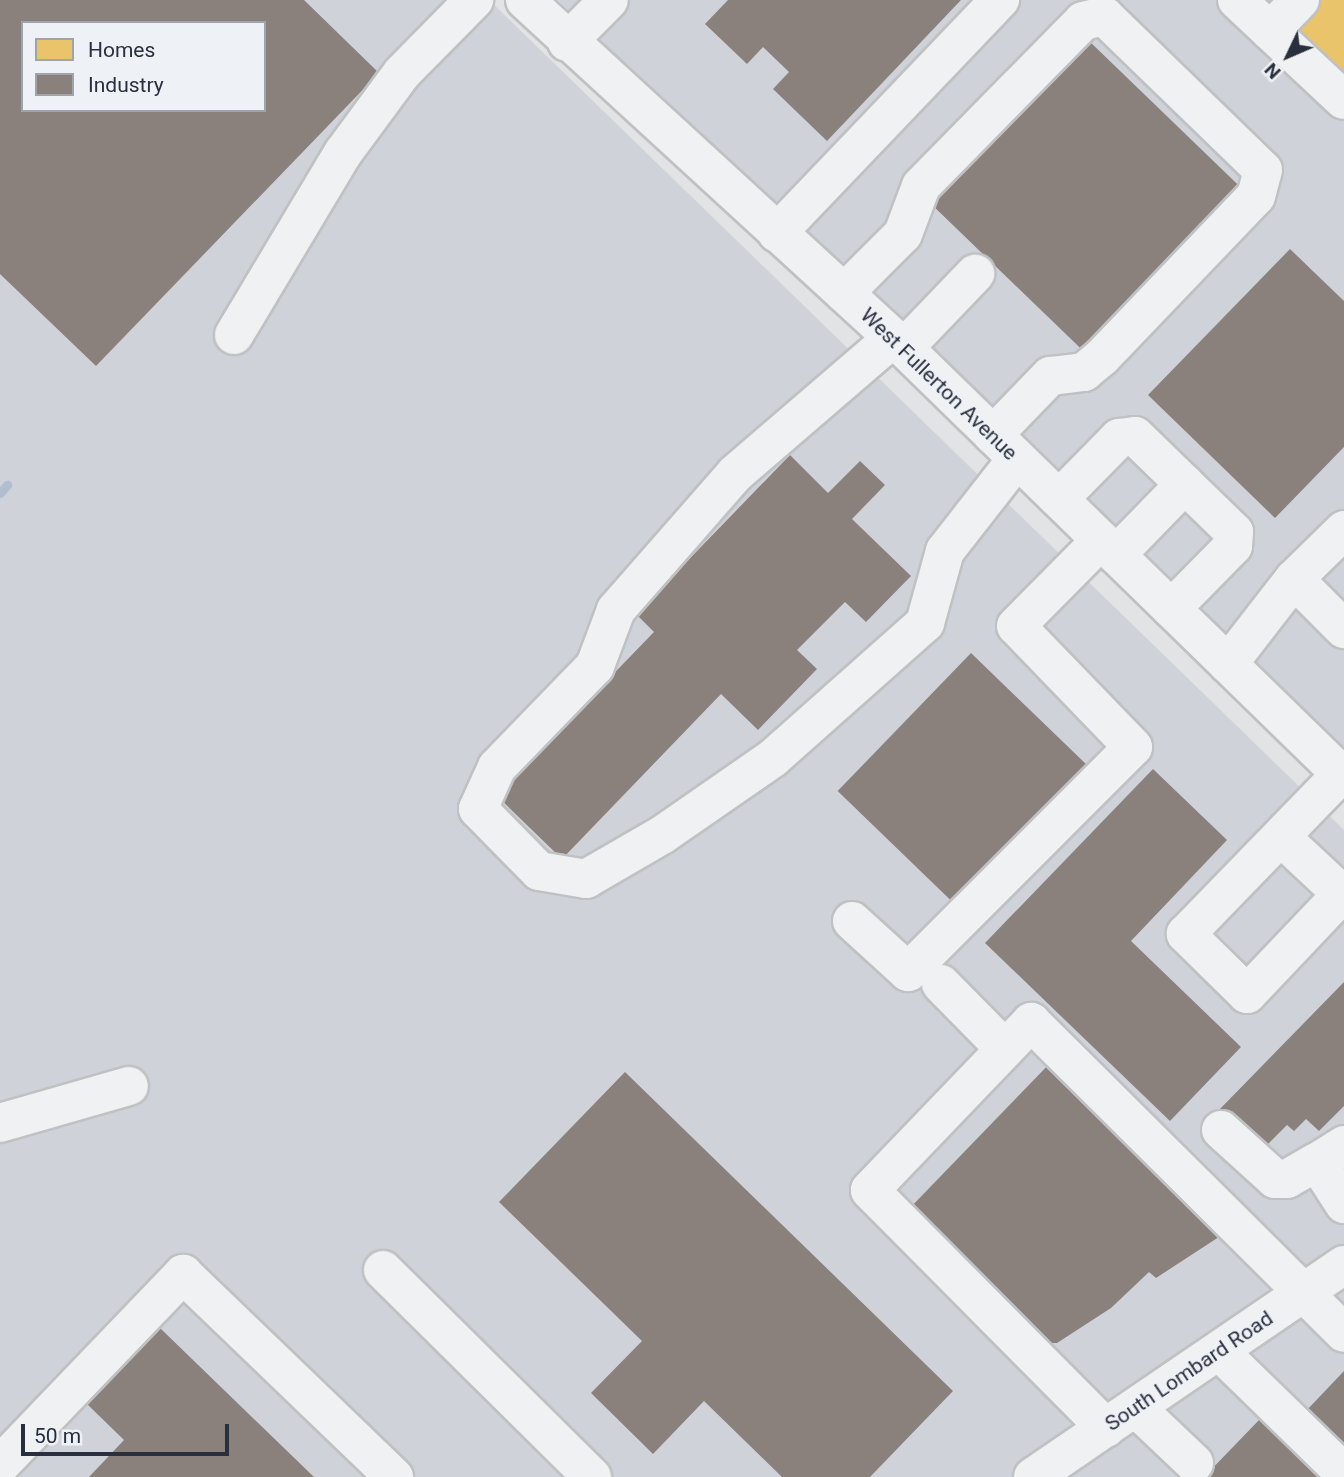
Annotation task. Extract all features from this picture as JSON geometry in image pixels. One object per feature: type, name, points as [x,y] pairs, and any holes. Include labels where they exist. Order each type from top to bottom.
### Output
[{"type":"street","points":[[234,335],[343,153],[402,74],[474,0]]},
{"type":"street","name":"West Fullerton Avenue","points":[[525,0],[567,42],[898,343],[1228,664],[1338,761]]},
{"type":"street","points":[[567,42],[609,0]]},
{"type":"street","points":[[778,233],[1000,0]]},
{"type":"street","points":[[1237,0],[1344,100]]},
{"type":"street","points":[[1270,31],[1300,0]]},
{"type":"street","points":[[844,293],[902,234],[921,186],[1083,21],[1104,16],[1263,170],[1256,196],[1102,357],[1084,372],[1050,376],[945,551],[925,623],[773,758],[662,835],[586,879],[538,872],[478,809],[497,767],[595,666],[617,610],[735,474],[898,343],[975,275]]},
{"type":"street","points":[[1059,499],[1119,438],[1135,436],[1185,484],[1234,532],[1233,545],[1171,608]]},
{"type":"street","points":[[852,921],[908,972],[1133,747],[1016,626],[1185,484]]},
{"type":"street","points":[[1228,664],[1294,579],[1344,530]]},
{"type":"street","points":[[1294,579],[1344,629]]},
{"type":"street","points":[[1281,837],[1338,761]]},
{"type":"street","points":[[941,984],[1005,1049]]},
{"type":"street","points":[[1194,1463],[1121,1418],[870,1190],[1031,1022],[1344,1333]]},
{"type":"street","points":[[0,1123],[129,1086]]},
{"type":"street","points":[[1221,1130],[1275,1179],[1287,1179],[1330,1153],[1344,1205]]},
{"type":"street","name":"South Lombard Road","points":[[1033,1477],[1344,1265]]},
{"type":"street","points":[[383,1270],[592,1477]]},
{"type":"street","points":[[0,1465],[183,1274],[394,1477]]},
{"type":"street","points":[[1219,1351],[1344,1472]]},
{"type":"shaded area","points":[[0,0],[489,0],[1344,830],[1344,1477],[0,1477]]},
{"type":"shaded area","points":[[558,0],[1344,0],[1344,753]]},
{"type":"building: Homes","points":[[1318,0],[1344,0],[1344,81],[1290,29]]},
{"type":"building: Industry","points":[[0,0],[304,0],[379,73],[96,366],[0,274]]},
{"type":"building: Industry","points":[[728,0],[961,0],[827,141],[773,89],[789,72],[763,47],[747,64],[705,24]]},
{"type":"building: Industry","points":[[1087,39],[1242,189],[1085,352],[929,202]]},
{"type":"building: Industry","points":[[1290,249],[1344,301],[1344,447],[1275,518],[1148,395]]},
{"type":"building: Industry","points":[[790,455],[828,493],[860,461],[885,485],[852,519],[911,576],[866,622],[845,602],[797,650],[817,669],[758,730],[721,694],[562,859],[496,795],[654,632],[636,614]]},
{"type":"building: Industry","points":[[971,653],[1092,770],[958,908],[838,791]]},
{"type":"building: Industry","points":[[1153,769],[1227,840],[1131,941],[1241,1047],[1170,1121],[985,943]]},
{"type":"building: Industry","points":[[1344,982],[1344,1106],[1319,1131],[1306,1119],[1294,1131],[1287,1125],[1260,1152],[1218,1111]]},
{"type":"building: Industry","points":[[1056,1057],[1225,1233],[1156,1278],[1149,1272],[1111,1308],[1057,1343],[1043,1343],[907,1211]]},
{"type":"building: Industry","points":[[625,1072],[953,1391],[870,1477],[782,1477],[704,1401],[653,1454],[591,1393],[642,1341],[499,1202]]},
{"type":"building: Industry","points":[[160,1328],[314,1477],[89,1477],[124,1440],[87,1404]]},
{"type":"building: Industry","points":[[1344,1371],[1344,1447],[1306,1411]]},
{"type":"building: Industry","points":[[1261,1418],[1322,1477],[1204,1477]]},
{"type":"waterway","points":[[0,493],[7,485]]}]
